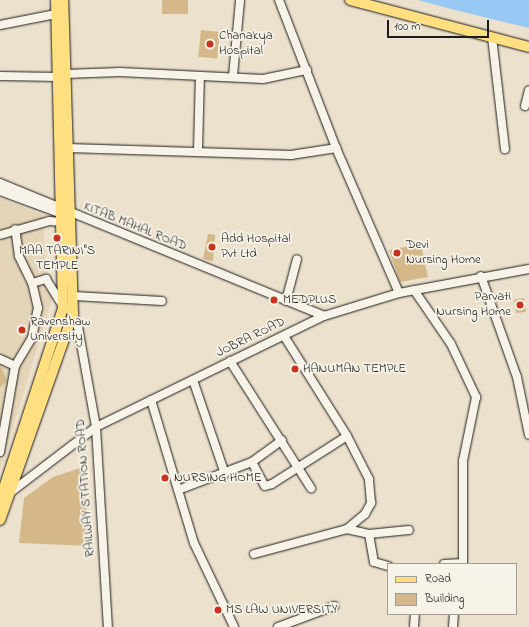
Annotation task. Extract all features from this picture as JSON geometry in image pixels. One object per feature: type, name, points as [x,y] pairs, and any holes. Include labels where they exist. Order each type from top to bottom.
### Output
[{"type":"main road","points":[[0,520],[73,314],[74,296],[64,215],[68,148],[56,0]]},
{"type":"main road","points":[[1,499],[63,308],[63,0]]},
{"type":"main road","points":[[350,0],[529,47]]},
{"type":"main road","points":[[1,499],[11,492]]},
{"type":"street","points":[[232,76],[240,0]]},
{"type":"street","points":[[279,0],[336,148],[399,294]]},
{"type":"street","points":[[0,25],[56,14]]},
{"type":"street","points":[[492,37],[505,149]]},
{"type":"street","points":[[0,76],[62,76],[120,72],[232,76],[263,79],[307,70]]},
{"type":"street","points":[[198,150],[200,76]]},
{"type":"street","points":[[525,106],[529,90]]},
{"type":"street","points":[[68,148],[198,150],[291,156],[336,148]]},
{"type":"street","points":[[0,183],[64,215]]},
{"type":"street","points":[[0,191],[64,215]]},
{"type":"street","points":[[0,234],[64,215]]},
{"type":"street","name":"KITAB MAHAL ROAD","points":[[64,215],[324,316]]},
{"type":"street","points":[[0,452],[15,366],[32,338],[38,308],[32,283],[18,256],[15,229]]},
{"type":"street","points":[[286,301],[297,259]]},
{"type":"street","name":"JOBRA ROAD","points":[[11,492],[96,427],[324,316],[414,290],[481,276],[529,269]]},
{"type":"street","points":[[481,276],[515,372],[529,435]]},
{"type":"street","points":[[32,283],[46,279],[63,308],[73,314]]},
{"type":"street","points":[[414,290],[451,344],[476,397],[463,461],[463,563]]},
{"type":"street","points":[[74,296],[162,301]]},
{"type":"street","name":"RAILWAY STATION ROAD","points":[[73,314],[96,427],[108,627]]},
{"type":"street","points":[[254,554],[348,529],[365,514],[371,494],[369,479],[347,436],[284,336]]},
{"type":"street","points":[[0,359],[15,366]]},
{"type":"street","points":[[230,362],[282,440],[311,488]]},
{"type":"street","points":[[193,380],[225,474]]},
{"type":"street","points":[[151,400],[194,543],[234,627]]},
{"type":"street","points":[[252,462],[265,486],[300,469],[347,436]]},
{"type":"street","points":[[178,490],[225,474],[252,462],[282,440]]},
{"type":"street","points":[[348,529],[368,534],[408,530]]},
{"type":"street","points":[[368,534],[374,562],[387,566]]},
{"type":"street","points":[[278,627],[334,606]]},
{"type":"street","points":[[414,627],[415,615]]},
{"type":"street","points":[[453,627],[454,615]]},
{"type":"shaded area","name":"Ravenshaw University","points":[[0,198],[43,215],[47,287],[55,290],[0,469]]},
{"type":"water","points":[[418,0],[529,0],[529,28],[455,10]]},
{"type":"building","points":[[162,0],[188,0],[188,14],[162,14]]},
{"type":"building","points":[[201,30],[220,32],[217,59],[198,57]]},
{"type":"building","points":[[208,234],[215,235],[213,261],[203,259]]},
{"type":"building","points":[[421,244],[428,277],[400,282],[389,250]]},
{"type":"building","points":[[524,298],[526,312],[516,313],[514,299]]},
{"type":"building","points":[[0,365],[7,381],[0,387]]},
{"type":"building","points":[[83,467],[90,546],[19,543],[24,498],[53,477]]},
{"type":"place","name":"Chanakya Hospital","points":[[210,44]]},
{"type":"place","name":"MAA TARINI\"S TEMPLE","points":[[57,238]]},
{"type":"place","name":"Add Hospital Pvt Ltd","points":[[212,247]]},
{"type":"place","name":"Devi Nursing Home","points":[[397,253]]},
{"type":"place","name":"MEDPLUS","points":[[274,300]]},
{"type":"place","name":"Parvati Nursing Home","points":[[520,305]]},
{"type":"place","name":"Ravenshaw University","points":[[22,330]]},
{"type":"place","name":"HANUMAN TEMPLE","points":[[295,369]]},
{"type":"place","name":"NURSING HOME","points":[[165,478]]},
{"type":"place","name":"MS LAW UNIVERSITY","points":[[218,610]]}]
